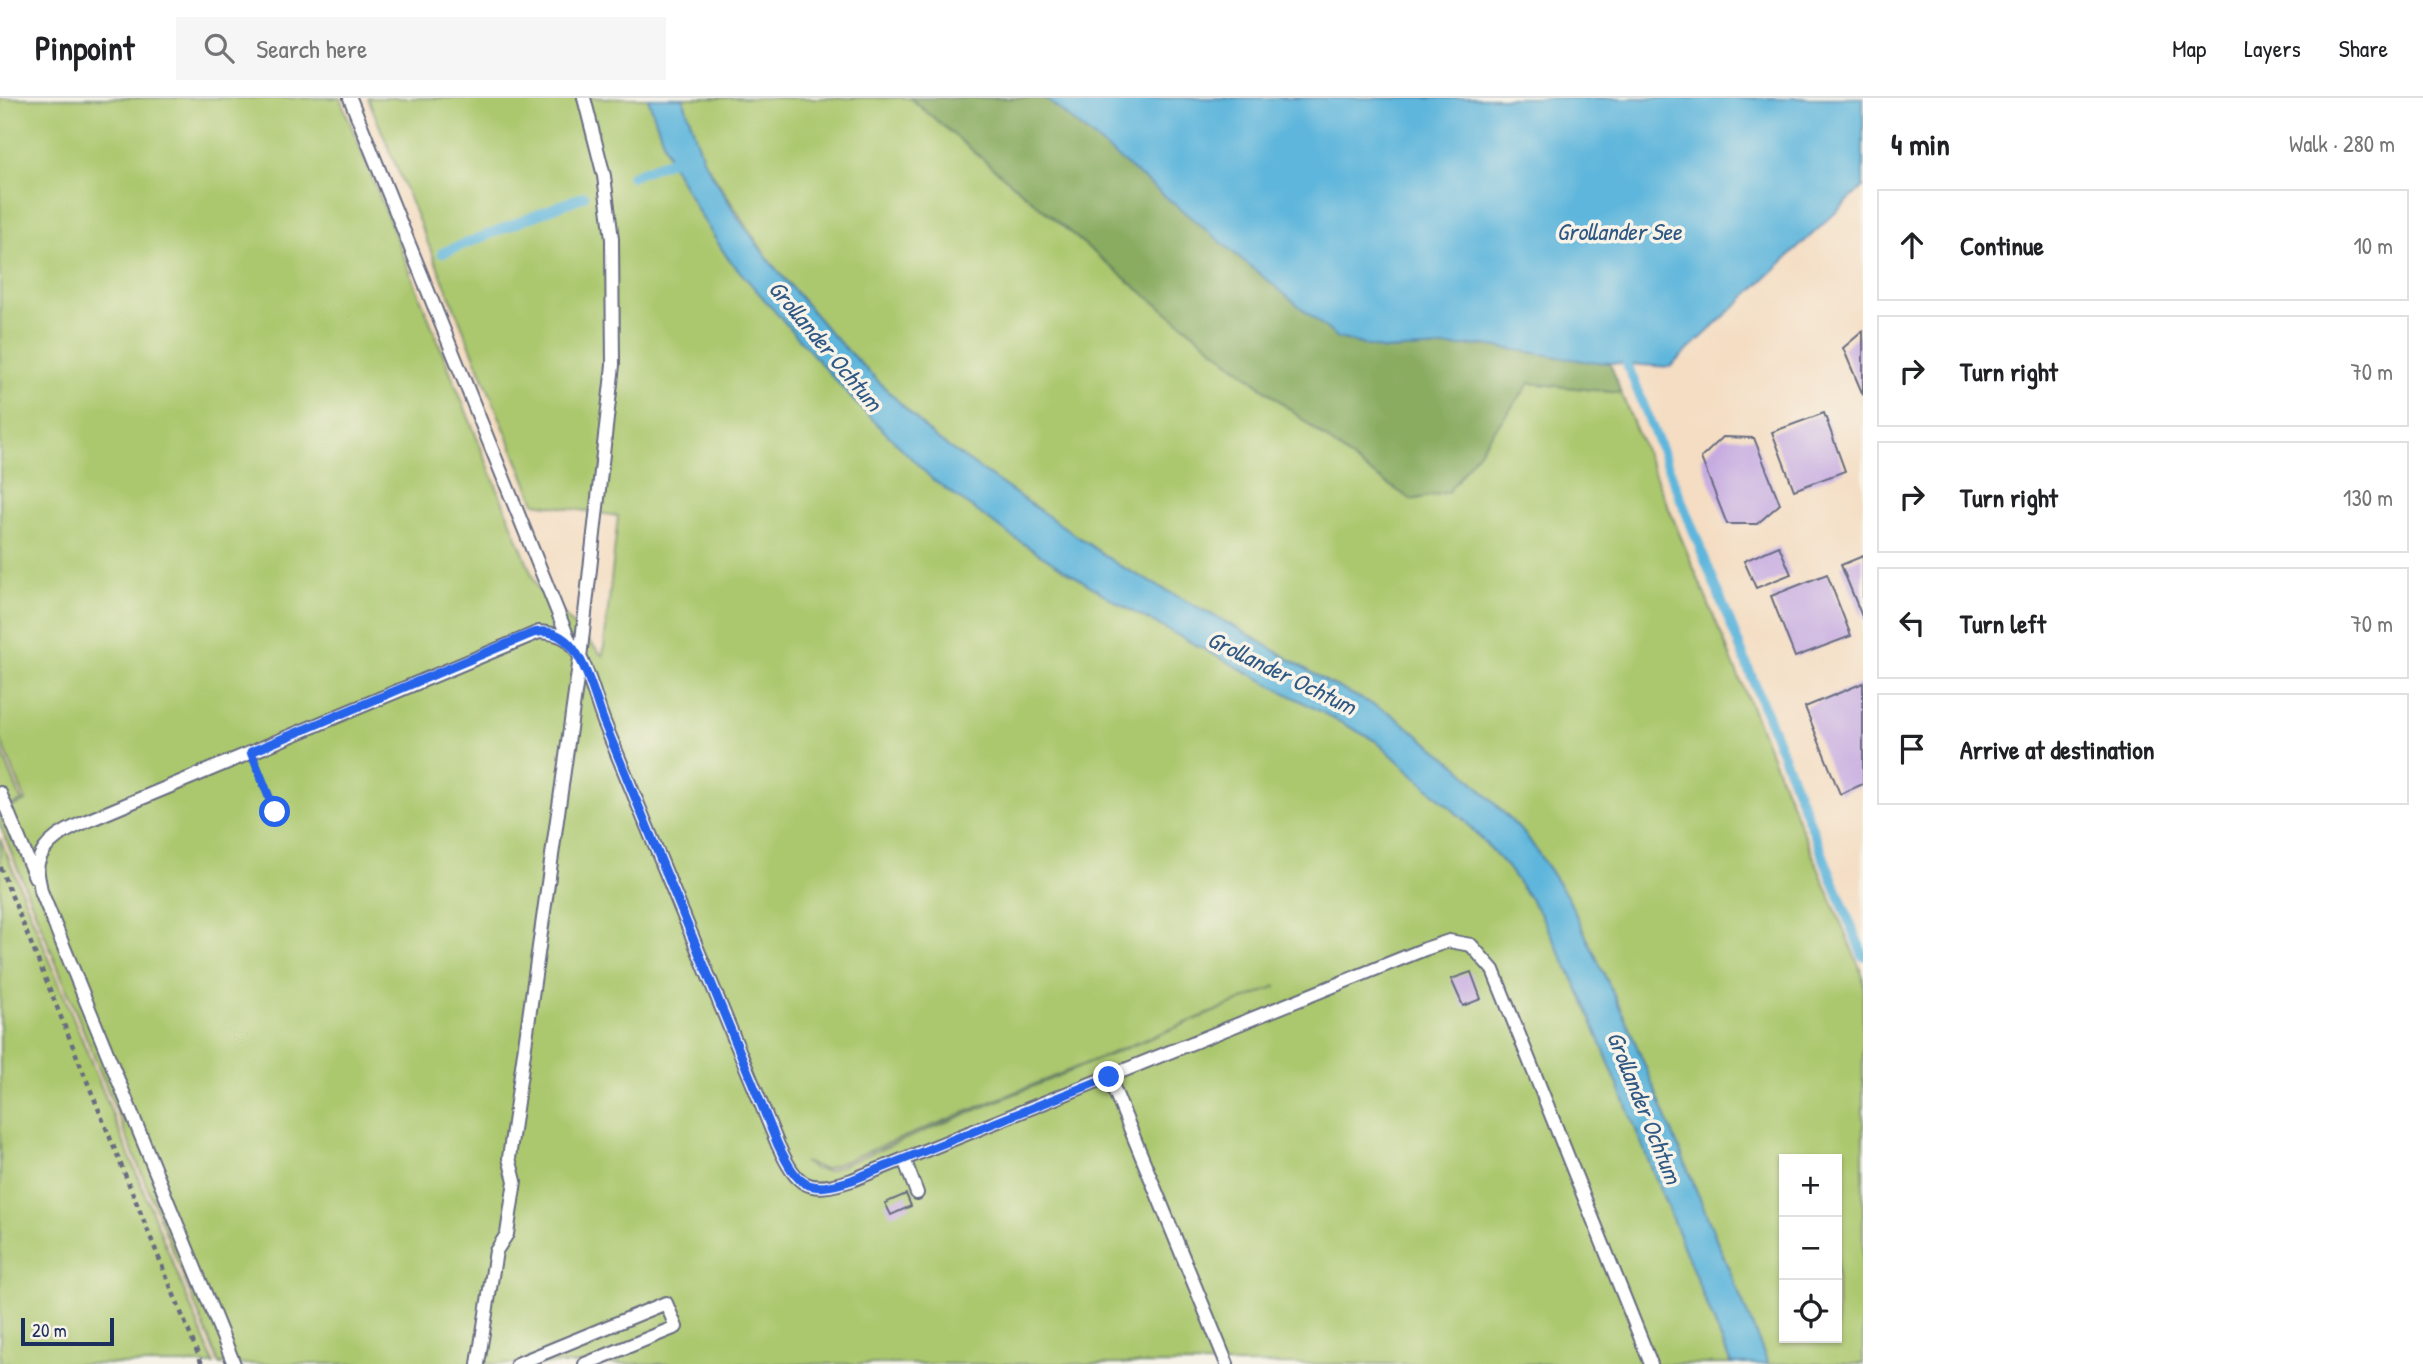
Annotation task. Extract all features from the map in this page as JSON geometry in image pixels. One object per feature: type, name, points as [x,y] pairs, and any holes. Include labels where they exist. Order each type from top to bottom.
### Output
[{"type":"lane","points":[[350,98],[569,640],[580,658],[790,1171],[800,1182],[815,1189],[832,1187],[1437,945],[1448,941],[1471,944],[1493,970],[1651,1364]]},
{"type":"lane","points":[[478,1364],[496,1251],[507,1234],[514,1181],[509,1158],[580,658],[613,365],[612,239],[604,176],[584,98]]},
{"type":"lane","points":[[41,891],[38,865],[46,846],[63,832],[523,637],[539,632],[556,634],[569,640]]},
{"type":"lane","points":[[0,793],[234,1364]]},
{"type":"lane","points":[[1109,1077],[1227,1364]]},
{"type":"lane","points":[[904,1159],[917,1193]]},
{"type":"lane","points":[[517,1364],[666,1303],[676,1327],[585,1364]]},
{"type":"path","points":[[251,752],[275,812]]},
{"type":"path","points":[[0,867],[202,1364]]},
{"type":"green space","points":[[0,98],[340,98],[537,587],[603,656],[618,516],[535,503],[368,98],[648,98],[670,161],[727,257],[1010,535],[1119,604],[1376,741],[1463,819],[1507,867],[1540,913],[1583,999],[1731,1364],[219,1364],[0,825],[0,812],[26,801],[0,738]],"holes":[[[1277,986],[828,1171],[815,1169],[803,1162],[824,1169],[835,1165]]]},
{"type":"green space","points":[[683,98],[910,98],[1127,280],[1361,466],[1412,500],[1448,492],[1530,383],[1621,393],[1863,976],[1863,1364],[1768,1364],[1628,1025],[1568,898],[1528,838],[1459,767],[1390,713],[1329,683],[1239,629],[1120,566],[934,437],[832,335],[770,262],[703,159]]},
{"type":"green space","points":[[910,98],[1045,98],[1077,125],[1384,350],[1485,345],[1610,363],[1621,393],[1530,383],[1448,492],[1412,500],[1361,466],[1127,280]]},
{"type":"green space","points":[[0,747],[22,801],[0,810]]},
{"type":"green space","points":[[0,838],[214,1364],[0,1364]]},
{"type":"water","name":"Grollander Ochtum","points":[[648,98],[683,98],[703,159],[739,219],[770,262],[832,335],[934,437],[1120,566],[1239,629],[1329,683],[1390,713],[1459,767],[1528,838],[1568,898],[1628,1025],[1768,1364],[1731,1364],[1583,999],[1540,913],[1507,867],[1463,819],[1376,741],[1119,604],[1010,535],[932,479],[853,400],[727,257],[670,161]]},
{"type":"water","name":"Grollander See","points":[[1045,98],[1863,98],[1863,187],[1670,367],[1584,361],[1485,345],[1384,350],[1338,338]]},
{"type":"building","points":[[1863,331],[1863,395],[1843,348]]},
{"type":"building","points":[[1824,413],[1845,471],[1794,490],[1772,432]]},
{"type":"building","points":[[1723,437],[1754,438],[1780,504],[1757,524],[1727,524],[1701,458]]},
{"type":"building","points":[[1779,546],[1791,574],[1756,588],[1744,561]]},
{"type":"building","points":[[1863,556],[1863,619],[1841,565]]},
{"type":"building","points":[[1827,574],[1851,636],[1795,657],[1771,596]]},
{"type":"building","points":[[1863,683],[1863,784],[1840,794],[1805,707]]},
{"type":"building","points":[[1471,972],[1481,999],[1463,1006],[1451,979]]},
{"type":"building","points":[[906,1194],[911,1206],[891,1215],[885,1203]]},
{"type":"waterway","points":[[632,176],[680,157]]},
{"type":"waterway","points":[[442,253],[584,196]]},
{"type":"waterway","points":[[1627,364],[1863,956]]},
{"type":"route","points":[[275,812],[251,752],[523,637],[539,632],[556,634],[569,640],[580,658],[778,1145],[790,1171],[800,1182],[815,1189],[832,1187],[1109,1077]]}]
